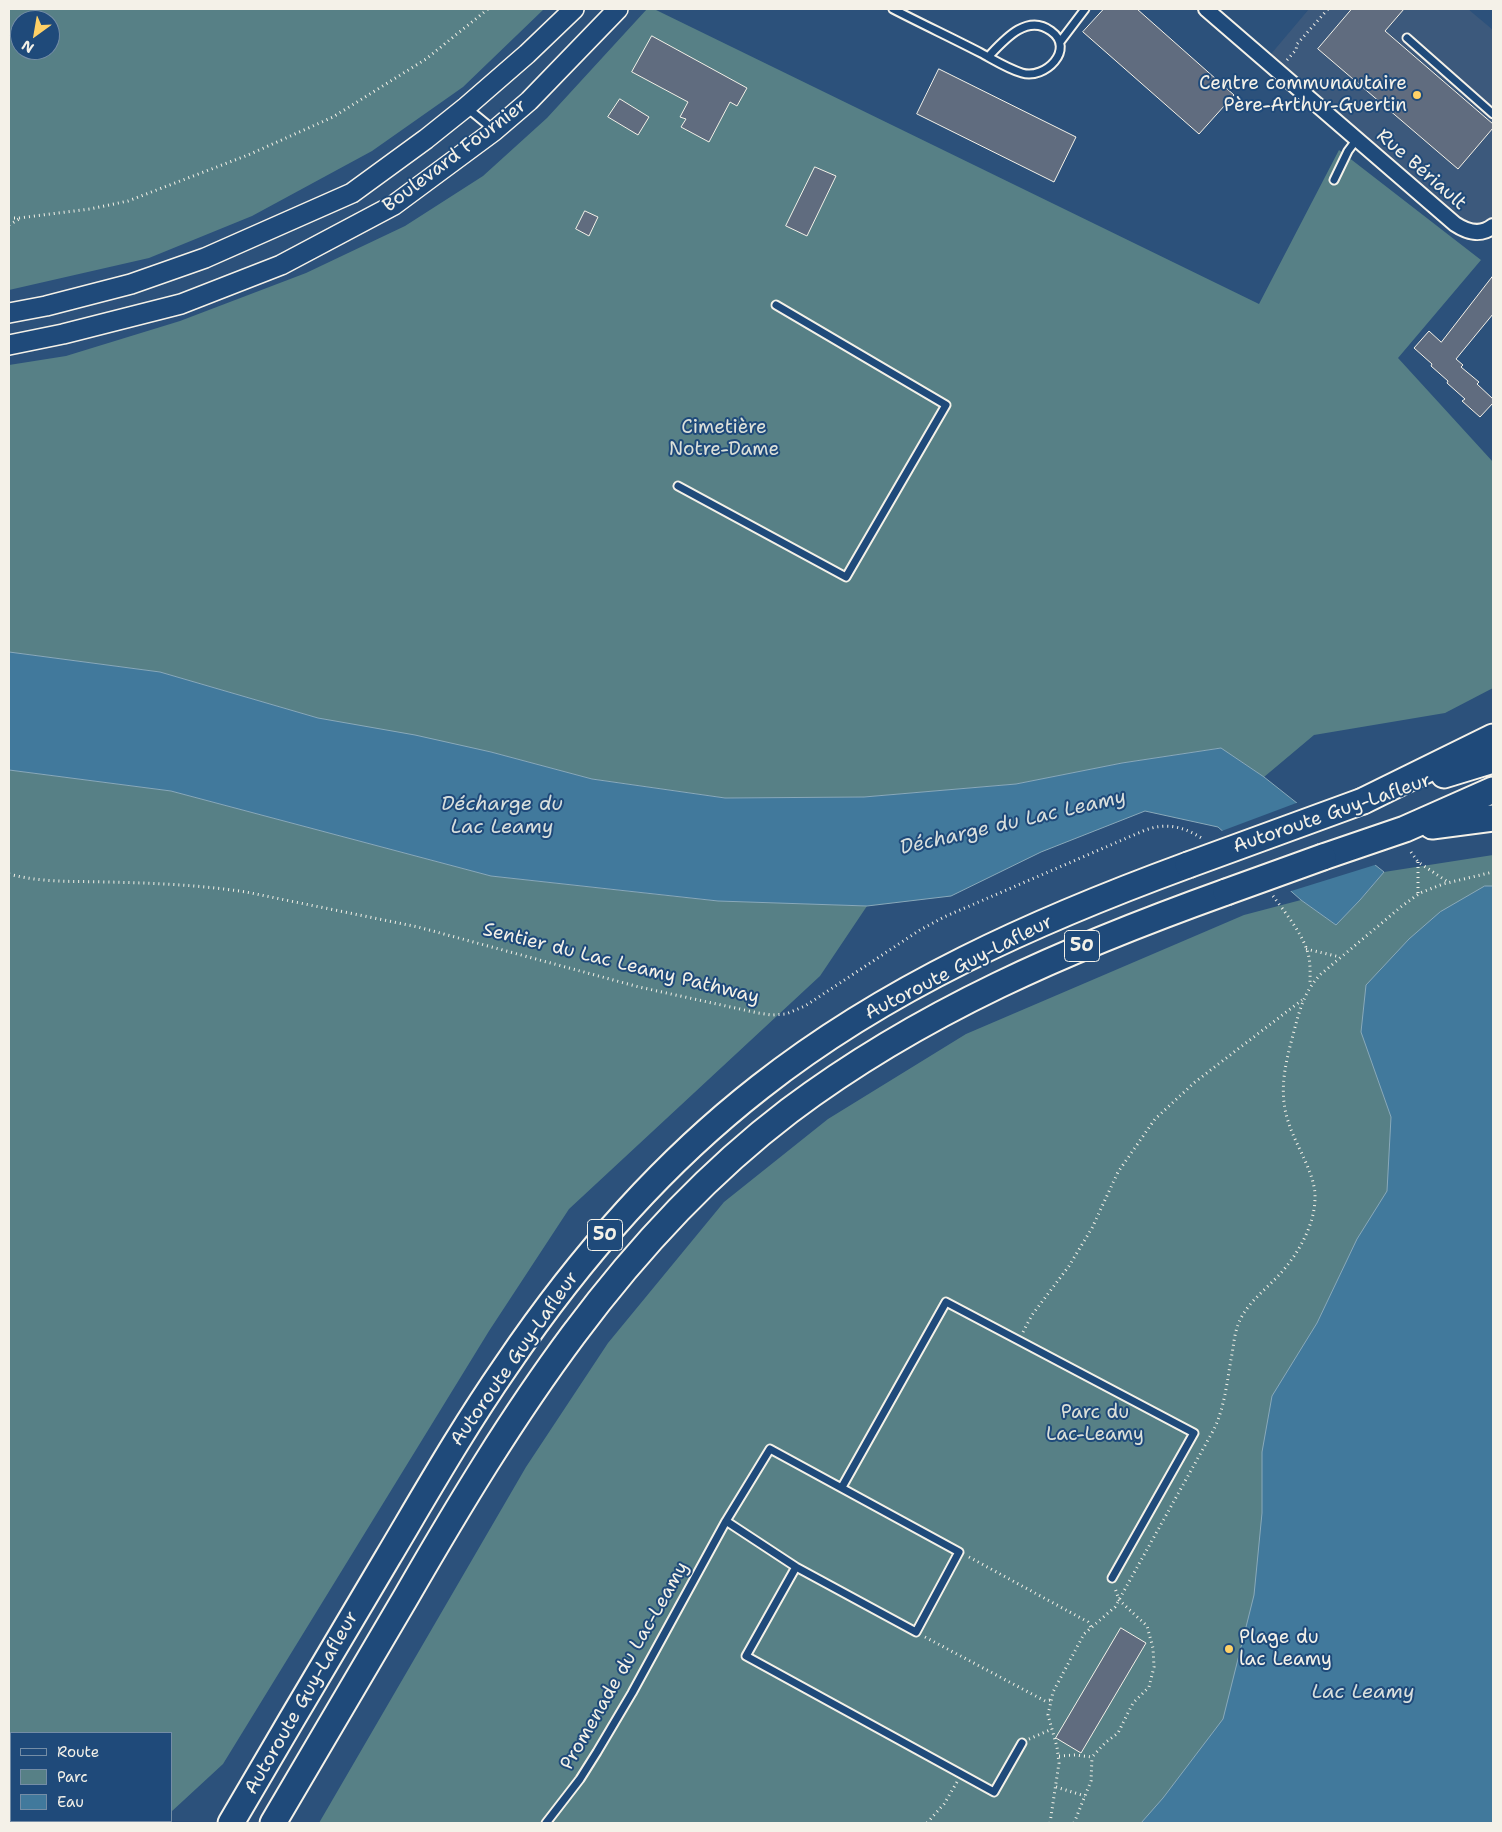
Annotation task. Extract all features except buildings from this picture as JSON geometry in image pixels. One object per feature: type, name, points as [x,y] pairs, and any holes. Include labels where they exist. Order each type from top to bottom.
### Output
[{"type":"highway","points":[[1363,801],[1493,736]]},
{"type":"highway","name":"Autoroute Guy-Lafleur","points":[[231,1823],[429,1488],[485,1397],[530,1332],[578,1267],[621,1217],[665,1171],[718,1122],[767,1082],[883,1003],[953,966],[1044,923],[1188,865],[1363,801],[1493,760]]},
{"type":"highway","name":"Autoroute Guy-Lafleur","points":[[273,1823],[450,1522],[533,1390],[564,1346],[640,1251],[690,1198],[755,1139],[786,1113],[857,1064],[929,1020],[1000,983],[1058,956],[1226,892],[1408,841],[1493,790]]},
{"type":"highway","points":[[1408,841],[1493,818]]},
{"type":"main road","name":"Boulevard Fournier","points":[[9,313],[46,306],[131,284],[196,262],[352,193],[466,107],[527,54],[574,9]]},
{"type":"main road","name":"Boulevard Fournier","points":[[9,345],[63,334],[181,304],[282,265],[394,205],[494,131],[529,101],[618,9]]},
{"type":"street","name":"Rue Bériault","points":[[1206,9],[1455,224],[1472,232],[1480,232],[1493,226]]},
{"type":"lane","points":[[893,9],[988,57],[1023,74],[1032,73],[1049,66],[1056,60],[1061,50],[1060,42],[1054,32],[1045,27],[1030,25],[1023,27],[1000,44],[988,57]]},
{"type":"lane","points":[[1060,42],[1085,9]]},
{"type":"lane","points":[[1408,38],[1493,114]]},
{"type":"lane","points":[[466,107],[494,131]]},
{"type":"lane","points":[[1334,180],[1348,151],[1357,139]]},
{"type":"lane","points":[[678,486],[846,577],[946,406],[776,305]]},
{"type":"lane","points":[[726,1521],[796,1567],[916,1632],[959,1552],[842,1487],[946,1302],[1194,1433],[1112,1578]]},
{"type":"lane","name":"Promenade du Lac-Leamy","points":[[546,1823],[580,1779],[597,1752],[632,1693],[726,1521],[770,1449],[842,1487]]},
{"type":"lane","points":[[796,1567],[746,1656],[994,1792],[1022,1742]]},
{"type":"path","points":[[9,218],[90,209],[128,201],[265,147],[333,116],[418,64],[488,9]]},
{"type":"path","points":[[1286,61],[1296,50],[1297,44],[1328,9]]},
{"type":"path","points":[[9,225],[20,218]]},
{"type":"path","name":"Sentier du Lac Leamy Pathway","points":[[9,874],[43,881],[154,884],[246,892],[404,923],[639,987],[772,1015],[792,1012],[805,1006],[920,930],[944,917],[1152,827],[1168,825],[1184,829],[1208,842]]},
{"type":"path","points":[[1408,841],[1418,862],[1418,895]]},
{"type":"path","points":[[1418,862],[1448,882]]},
{"type":"path","points":[[1050,1823],[1059,1756],[1048,1715],[1050,1700],[1057,1683],[1084,1634],[1090,1626],[1112,1610],[1119,1600],[1218,1420],[1234,1338],[1242,1317],[1253,1302],[1281,1273],[1311,1222],[1315,1206],[1315,1188],[1289,1125],[1283,1099],[1284,1067],[1303,1000],[1310,986],[1321,974],[1402,906],[1418,895],[1448,882],[1493,872]]},
{"type":"path","points":[[1271,893],[1287,915],[1306,949],[1310,962],[1310,986]]},
{"type":"path","points":[[1306,949],[1340,957]]},
{"type":"path","points":[[1018,1340],[1032,1315],[1069,1266],[1092,1228],[1118,1172],[1155,1120],[1195,1082],[1303,1000]]},
{"type":"path","points":[[959,1552],[1088,1622],[1090,1626]]},
{"type":"path","points":[[1074,1823],[1091,1781],[1092,1756],[1118,1733],[1132,1704],[1149,1687],[1154,1667],[1153,1648],[1147,1626],[1119,1600],[1112,1578]]},
{"type":"path","points":[[916,1632],[1045,1701],[1050,1700]]},
{"type":"path","points":[[1022,1742],[1052,1729]]},
{"type":"path","points":[[1059,1756],[1092,1756]]},
{"type":"path","points":[[928,1823],[944,1804],[961,1774]]},
{"type":"path","points":[[1056,1787],[1085,1796]]},
{"type":"shaded area","points":[[1309,9],[1468,9],[1493,30],[1493,226],[1472,233],[1266,60]]},
{"type":"green space","points":[[9,9],[544,9],[463,87],[372,151],[252,216],[149,258],[9,290]]},
{"type":"green space","name":"Cimetière Notre-Dame","points":[[647,9],[654,9],[1259,304],[1339,150],[1481,260],[1398,358],[1493,462],[1493,688],[1445,713],[1314,735],[1264,777],[1220,748],[1122,763],[1016,784],[864,797],[725,798],[592,779],[491,752],[318,718],[160,672],[9,652],[9,365],[66,356],[180,321],[306,273],[405,226],[483,176],[547,118]]},
{"type":"green space","points":[[9,770],[171,791],[491,876],[707,900],[867,906],[820,976],[569,1209],[489,1331],[223,1764],[172,1811],[172,1732],[10,1732],[10,1822],[160,1822],[9,1823]]},
{"type":"green space","name":"Parc du Lac-Leamy","points":[[1493,855],[1493,1823],[319,1823],[526,1467],[608,1343],[724,1202],[828,1119],[966,1034],[1244,915],[1301,900],[1336,924],[1384,872]]},
{"type":"water","name":"Décharge du Lac Leamy","points":[[9,652],[160,672],[318,718],[415,735],[491,752],[592,779],[725,798],[864,797],[1016,784],[1122,763],[1221,748],[1264,777],[1384,872],[1336,925],[1301,900],[1218,827],[1145,811],[1041,852],[951,896],[867,906],[718,901],[491,876],[171,791],[9,770]]},
{"type":"water","name":"Lac Leamy","points":[[1485,886],[1493,886],[1493,1823],[1141,1823],[1163,1798],[1223,1719],[1254,1595],[1262,1513],[1262,1452],[1272,1396],[1317,1323],[1357,1239],[1387,1191],[1391,1117],[1361,1032],[1366,985],[1409,939],[1440,912]]},
{"type":"pier","points":[[1299,802],[1378,864],[1288,892],[1219,832]]},
{"type":"place","name":"Centre communautaire Père-Arthur-Guertin","points":[[1417,95]]},
{"type":"place","name":"Plage du lac Leamy","points":[[1229,1649]]}]
